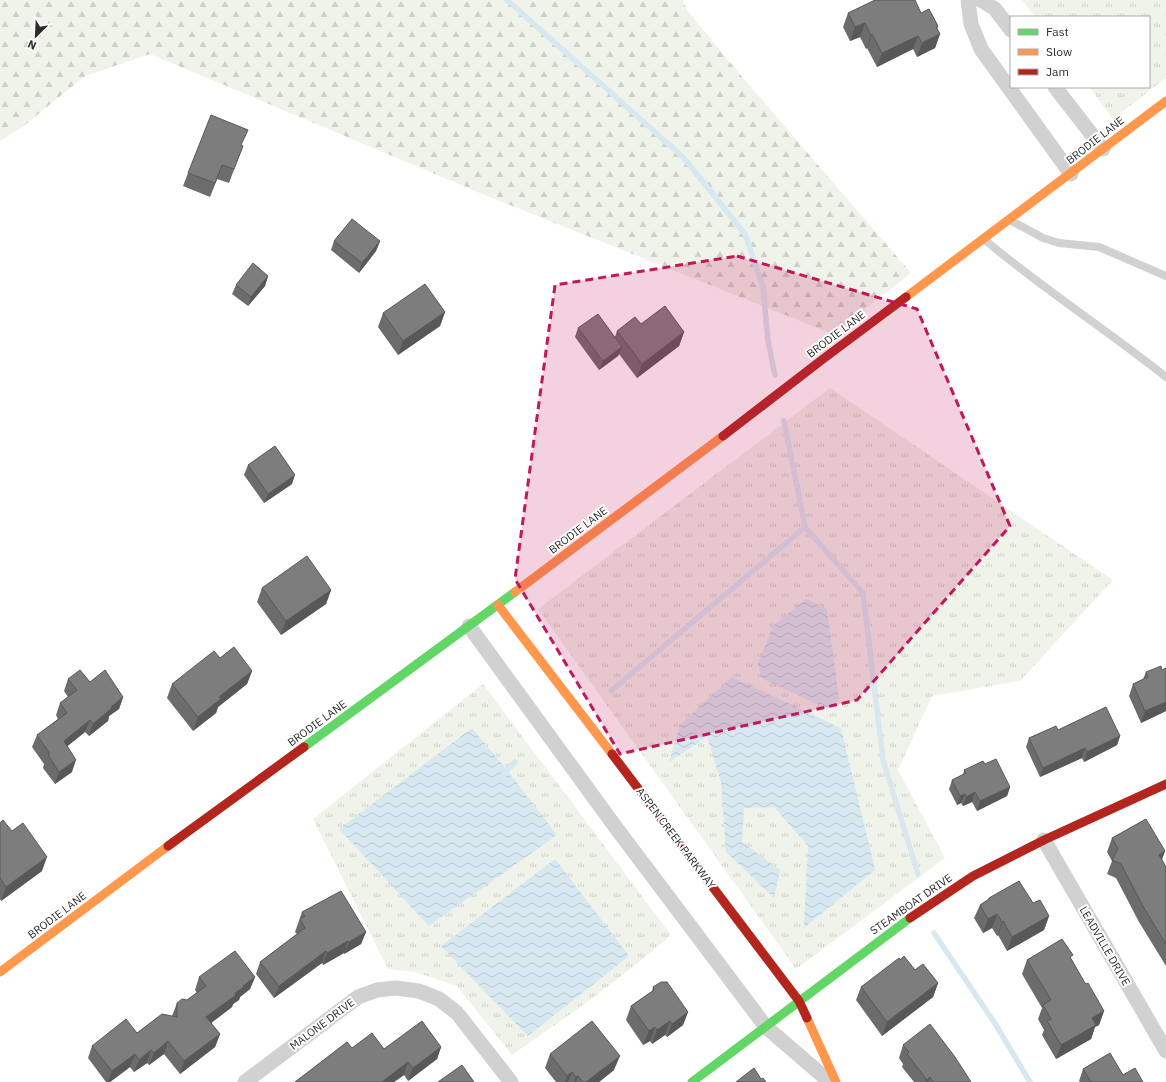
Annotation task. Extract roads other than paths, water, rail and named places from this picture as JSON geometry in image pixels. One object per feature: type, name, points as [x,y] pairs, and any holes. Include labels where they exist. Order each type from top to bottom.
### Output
[{"type":"main road","name":"BRODIE LANE","points":[[0,972],[140,867],[498,605],[734,428],[823,359],[984,240],[1166,101]]},
{"type":"main road","name":"ASPEN CREEK PARKWAY","points":[[498,605],[577,706],[799,1002],[836,1082]]},
{"type":"main road","name":"STEAMBOAT DRIVE","points":[[692,1082],[924,908],[973,876],[1044,840],[1166,784]]},
{"type":"street","points":[[968,0],[971,24],[981,49],[1071,174]]},
{"type":"street","points":[[982,0],[995,9],[1010,29]]},
{"type":"street","points":[[1056,88],[1103,149]]},
{"type":"street","points":[[469,626],[614,825],[766,1027],[830,1082]]},
{"type":"street","name":"LEADVILLE DRIVE","points":[[1044,840],[1166,1051]]},
{"type":"street","name":"MALONE DRIVE","points":[[245,1082],[358,997],[377,990],[396,988],[420,991],[439,999],[457,1013],[511,1082]]},
{"type":"lane","points":[[1010,220],[1043,238],[1059,243],[1099,248],[1166,276]]},
{"type":"lane","points":[[984,240],[1030,277],[1145,360],[1166,377]]},
{"type":"water","points":[[806,599],[827,609],[839,699],[828,709],[761,678],[758,663],[773,626]]},
{"type":"water","points":[[732,677],[841,728],[875,870],[804,928],[808,846],[774,807],[744,808],[742,842],[780,870],[774,898],[726,852],[721,782],[707,737],[669,762],[680,725]]},
{"type":"water","points":[[472,728],[507,770],[557,835],[429,926],[339,829]]},
{"type":"water","points":[[555,859],[629,956],[528,1036],[441,946]]},
{"type":"waterway","points":[[507,0],[684,158],[745,234],[763,287],[768,341],[775,375]]},
{"type":"waterway","points":[[611,691],[805,527],[784,421]]},
{"type":"waterway","points":[[805,527],[863,593],[883,760],[918,874]]},
{"type":"waterway","points":[[503,776],[515,762]]},
{"type":"waterway","points":[[934,933],[996,1025],[1030,1082]]}]
